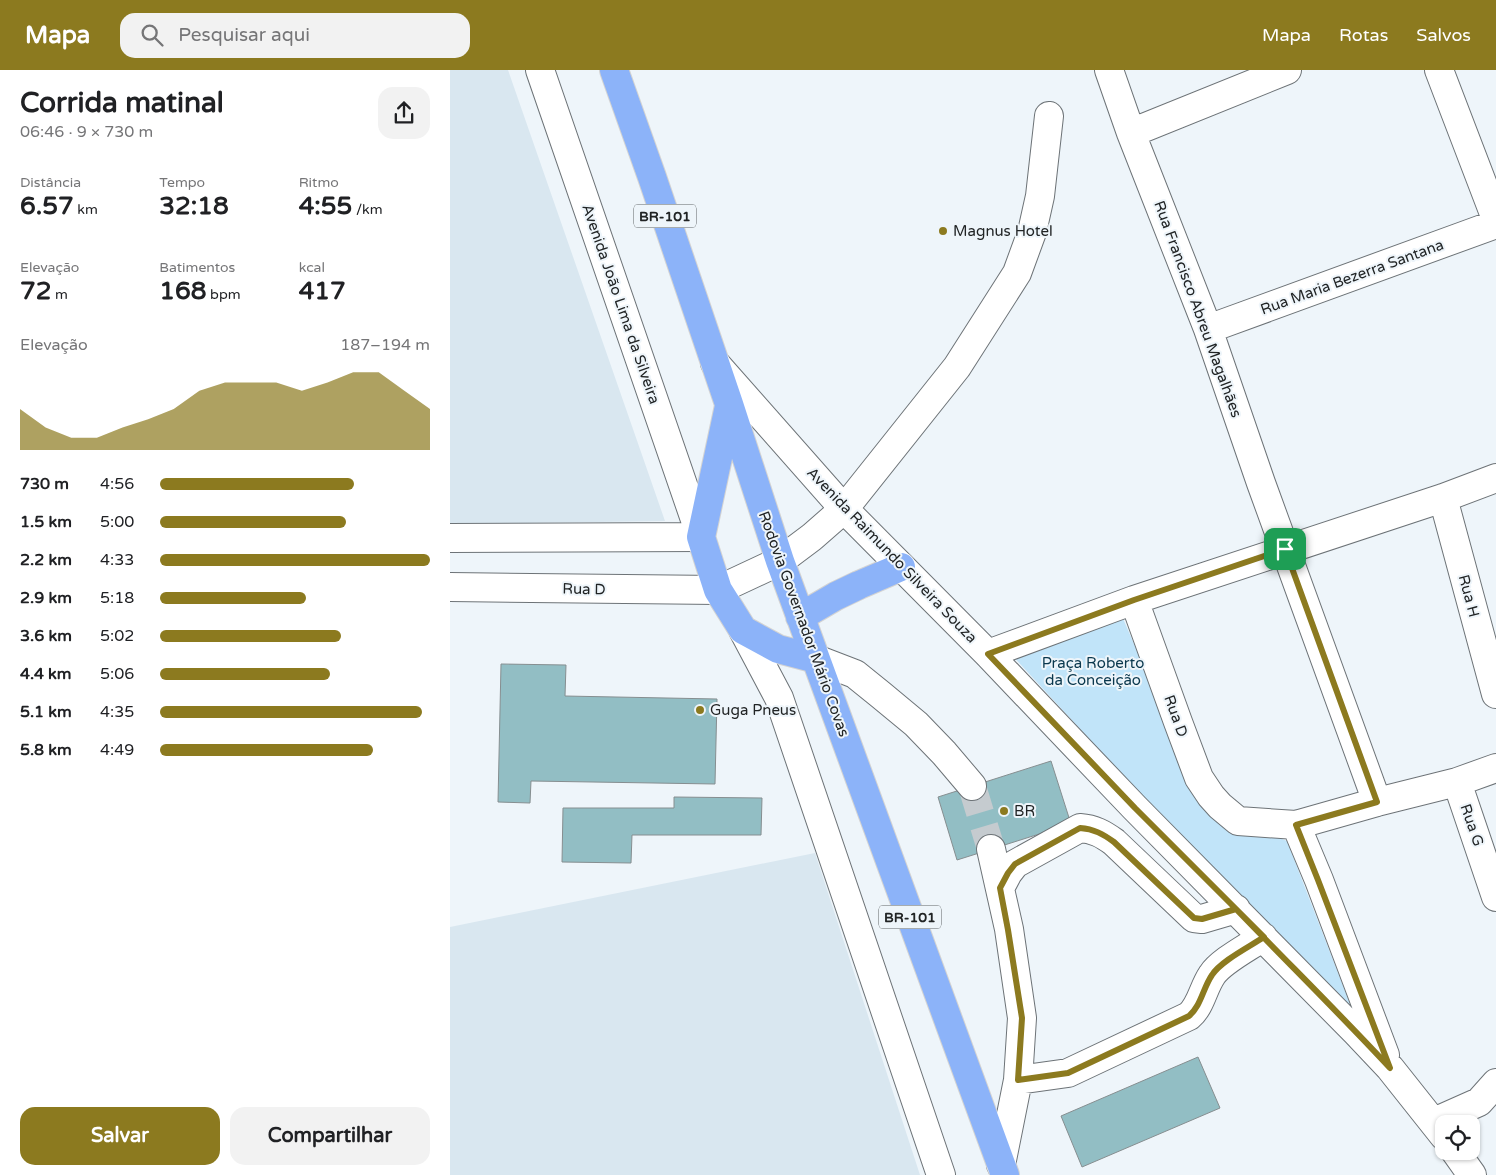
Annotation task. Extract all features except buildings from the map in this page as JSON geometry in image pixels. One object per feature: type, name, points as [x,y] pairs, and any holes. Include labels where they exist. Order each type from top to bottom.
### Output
[{"type":"highway","name":"Rodovia Governador Mário Covas","points":[[614,70],[652,177],[800,617],[1003,1170]]},
{"type":"highway","points":[[729,404],[701,537],[718,590],[742,630],[778,648],[816,659]]},
{"type":"highway","points":[[800,617],[836,596],[901,568]]},
{"type":"street","name":"Avenida João Lima da Silveira","points":[[540,70],[701,537]]},
{"type":"street","name":"Rua Francisco Abreu Magalhães","points":[[1109,70],[1131,134],[1208,329],[1285,549],[1377,802]]},
{"type":"street","points":[[1131,134],[1287,70]]},
{"type":"street","points":[[1440,70],[1496,219]]},
{"type":"street","points":[[718,590],[780,560],[812,537],[844,509],[957,367],[1017,273],[1032,232],[1040,196],[1049,116]]},
{"type":"street","name":"Rua Maria Bezerra Santana","points":[[1208,329],[1496,224]]},
{"type":"street","name":"Avenida Raimundo Silveira Souza","points":[[714,362],[844,509],[1356,1032],[1390,1068],[1435,1124]]},
{"type":"street","points":[[988,654],[1134,600],[1443,498],[1496,478]]},
{"type":"street","name":"Rua H","points":[[1443,498],[1496,694]]},
{"type":"street","points":[[450,538],[701,537]]},
{"type":"street","name":"Rua D","points":[[450,587],[718,590]]},
{"type":"street","name":"Rua D","points":[[1134,600],[1178,722],[1200,778],[1211,796],[1238,821],[1296,825]]},
{"type":"street","points":[[742,630],[779,698],[942,1175]]},
{"type":"street","points":[[816,659],[855,674],[881,695],[916,724],[972,786]]},
{"type":"street","points":[[1390,1068],[1296,825],[1457,782],[1496,768]]},
{"type":"street","name":"Rua G","points":[[1457,782],[1496,897]]},
{"type":"street","points":[[1000,888],[1015,864],[1080,828],[1092,829],[1114,842],[1194,918],[1202,919],[1236,909]]},
{"type":"street","points":[[991,849],[1008,930],[1022,1018],[1018,1080],[1003,1170]]},
{"type":"street","points":[[1018,1080],[1068,1073],[1189,1016],[1194,1011],[1211,976],[1218,968],[1264,937]]},
{"type":"street","points":[[1464,1115],[1490,1101]]},
{"type":"street","points":[[1461,1160],[1472,1175]]},
{"type":"shaded area","points":[[450,70],[508,70],[665,521],[450,524]]},
{"type":"shaded area","points":[[815,853],[920,1175],[450,1175],[450,927]]},
{"type":"green space","name":"Praça Roberto da Conceição","points":[[1118,607],[1206,810],[1287,841],[1362,1035],[1010,653]]},
{"type":"tunnel","points":[[972,786],[991,849]]},
{"type":"place","name":"Magnus Hotel","points":[[943,231]]},
{"type":"place","name":"Guga Pneus","points":[[700,710]]},
{"type":"place","name":"BR","points":[[1004,811]]},
{"type":"route","points":[[1285,549],[1134,600],[988,654],[1135,808],[1236,909],[1264,937],[1218,968],[1211,976],[1194,1011],[1189,1016],[1068,1073],[1018,1080],[1022,1018],[1000,888],[1015,864],[1080,828],[1092,829],[1114,842],[1194,918],[1202,919],[1236,909],[1264,937],[1390,1068],[1296,825],[1377,802],[1285,549]]}]
